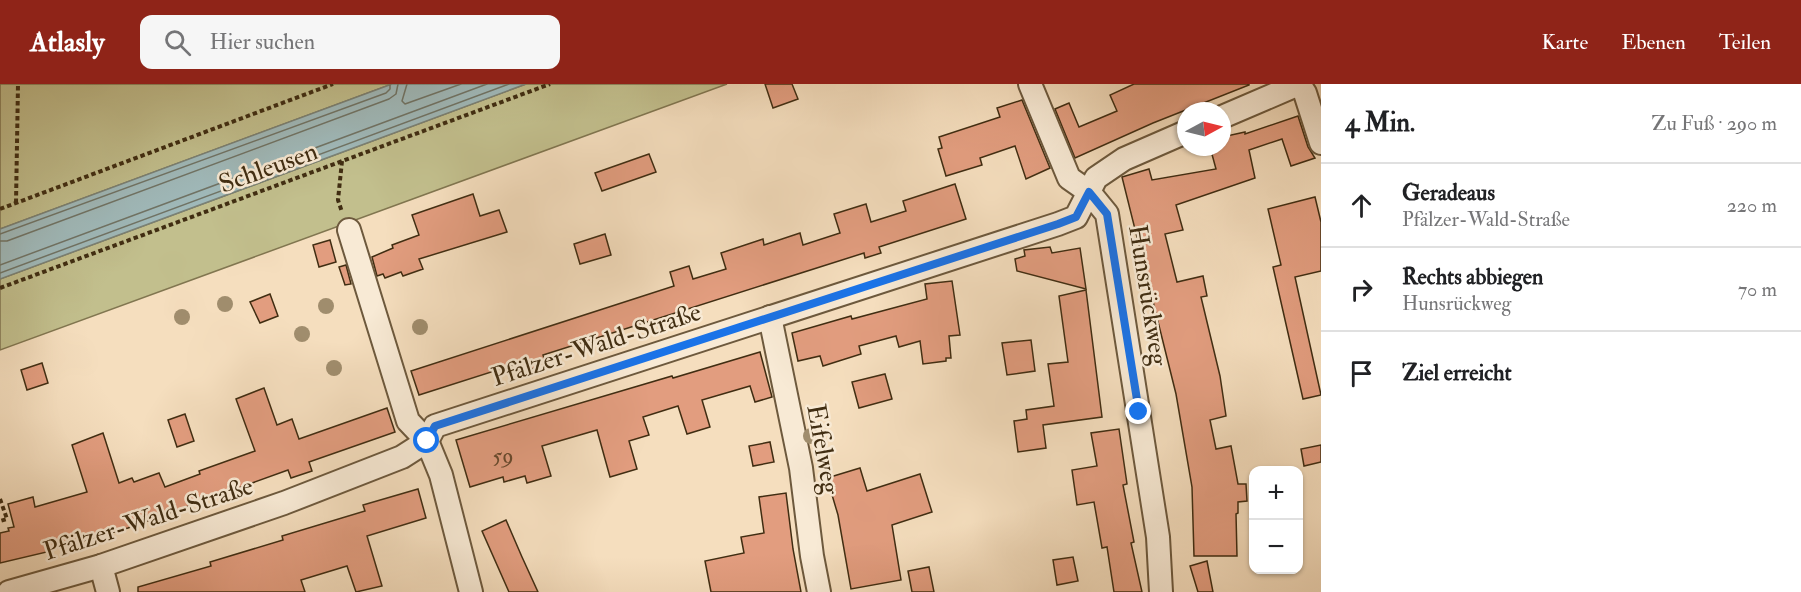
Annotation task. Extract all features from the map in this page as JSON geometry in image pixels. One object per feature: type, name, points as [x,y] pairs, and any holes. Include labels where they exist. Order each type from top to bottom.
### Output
[{"type":"street","name":"Hunsrückweg","points":[[1030,84],[1069,178],[1089,192],[1107,214],[1158,537],[1161,592]]},
{"type":"street","points":[[1231,113],[1299,84],[1305,93],[1321,143]]},
{"type":"street","name":"Pfälzer-Wald-Straße","points":[[9,592],[101,566],[284,503],[402,457],[427,441],[435,426],[1076,217],[1096,178],[1124,159],[1177,136]]},
{"type":"street","points":[[349,230],[408,421],[427,441],[441,475],[471,592]]},
{"type":"street","name":"Eifelweg","points":[[770,317],[801,468],[819,592]]},
{"type":"street","points":[[101,566],[108,592]]},
{"type":"path","points":[[16,203],[18,84]]},
{"type":"path","points":[[0,209],[333,84]]},
{"type":"path","name":"Schleusen","points":[[0,288],[550,84]]},
{"type":"path","points":[[342,161],[338,200],[349,230]]},
{"type":"path","points":[[0,499],[8,519],[0,521]]},
{"type":"shaded area","points":[[0,84],[392,84],[0,229]]},
{"type":"shaded area","points":[[526,84],[727,84],[0,350],[0,279]]},
{"type":"water","points":[[392,84],[526,84],[0,279],[0,229]]},
{"type":"building","points":[[765,84],[792,84],[798,99],[773,108]]},
{"type":"building","points":[[1134,84],[1249,84],[1206,102],[1177,102],[1177,114],[1075,158],[1055,109],[1069,103],[1079,127],[1117,111],[1110,95]]},
{"type":"building","points":[[1022,100],[1050,168],[1026,179],[1015,146],[980,158],[982,165],[946,176],[938,149],[942,148],[939,137],[1000,117],[997,108]]},
{"type":"building","points":[[1298,116],[1308,147],[1315,158],[1291,166],[1282,139],[1249,150],[1255,178],[1176,205],[1183,230],[1165,234],[1177,282],[1203,276],[1207,296],[1201,297],[1220,376],[1226,416],[1210,420],[1216,449],[1231,446],[1238,484],[1246,484],[1247,501],[1238,502],[1238,513],[1236,514],[1237,556],[1194,556],[1192,487],[1176,394],[1122,177],[1149,169],[1152,180],[1216,169],[1212,156],[1231,156],[1231,135],[1245,132],[1245,134]]},
{"type":"building","points":[[649,154],[656,172],[602,191],[595,173]]},
{"type":"building","points":[[955,184],[966,219],[879,247],[881,253],[865,258],[864,253],[543,355],[546,365],[529,370],[526,361],[419,395],[411,371],[674,286],[670,272],[689,266],[693,279],[726,269],[721,253],[763,239],[764,245],[800,233],[803,245],[840,233],[834,214],[866,204],[871,222],[906,211],[903,201]]},
{"type":"building","points":[[473,194],[480,216],[499,210],[507,232],[419,259],[423,269],[403,276],[401,272],[385,278],[383,274],[377,276],[372,257],[393,248],[392,245],[419,235],[412,215]]},
{"type":"building","points":[[1315,197],[1321,222],[1321,271],[1295,277],[1321,395],[1303,399],[1273,267],[1281,265],[1268,209]]},
{"type":"building","points":[[605,234],[611,255],[580,264],[574,244]]},
{"type":"building","points":[[330,240],[336,262],[319,267],[313,245]]},
{"type":"building","points":[[1050,247],[1052,253],[1080,248],[1086,289],[1017,271],[1015,259],[1025,256],[1024,250]]},
{"type":"building","points":[[346,265],[351,284],[345,285],[339,267]]},
{"type":"building","points":[[952,281],[960,335],[949,336],[951,358],[946,358],[946,361],[923,364],[920,341],[899,347],[896,336],[859,346],[861,354],[823,366],[820,356],[798,361],[792,333],[851,316],[852,319],[927,299],[925,284]]},
{"type":"building","points":[[1086,290],[1102,417],[1043,425],[1046,448],[1018,452],[1014,421],[1027,419],[1026,410],[1054,406],[1048,364],[1068,362],[1059,296]]},
{"type":"building","points":[[270,294],[278,316],[260,323],[250,302]]},
{"type":"building","points":[[1031,340],[1035,371],[1007,375],[1002,343]]},
{"type":"building","points":[[760,352],[772,397],[755,402],[750,386],[702,400],[710,427],[687,434],[678,406],[643,417],[649,435],[629,441],[637,469],[610,477],[597,430],[542,446],[551,476],[527,483],[525,476],[504,482],[503,477],[470,487],[456,440]]},
{"type":"building","points":[[42,363],[48,383],[27,390],[21,370]]},
{"type":"building","points":[[885,374],[892,399],[859,408],[852,382]]},
{"type":"building","points":[[264,388],[277,425],[292,419],[299,439],[387,408],[395,432],[309,462],[312,471],[291,478],[288,470],[128,528],[51,551],[0,563],[0,533],[14,527],[8,504],[33,497],[35,507],[87,492],[72,445],[103,433],[119,483],[132,478],[134,482],[159,473],[165,487],[200,474],[199,471],[255,451],[236,399]]},
{"type":"building","points":[[185,414],[194,441],[177,447],[168,420]]},
{"type":"building","points":[[1119,429],[1127,484],[1123,485],[1134,542],[1131,543],[1142,592],[1114,592],[1107,547],[1102,548],[1094,502],[1077,505],[1072,470],[1097,466],[1091,433]]},
{"type":"building","points":[[770,442],[774,462],[753,466],[749,446]]},
{"type":"building","points":[[1321,445],[1321,462],[1304,466],[1301,449]]},
{"type":"building","points":[[860,468],[867,491],[920,474],[932,512],[892,525],[901,580],[851,589],[838,515],[827,478]]},
{"type":"building","points":[[418,489],[426,518],[367,536],[382,586],[356,592],[347,566],[301,580],[305,592],[138,592],[138,587],[211,566],[210,562],[283,540],[282,536],[365,511],[363,505]]},
{"type":"building","points":[[786,493],[801,592],[711,592],[705,561],[744,553],[741,537],[764,533],[759,497]]},
{"type":"building","points":[[506,520],[538,592],[509,592],[482,531]]},
{"type":"building","points":[[1073,557],[1078,581],[1057,585],[1053,560]]},
{"type":"building","points":[[1207,561],[1213,592],[1198,592],[1190,566]]},
{"type":"building","points":[[929,567],[934,592],[912,592],[908,571]]},
{"type":"route","points":[[427,441],[435,426],[1058,224],[1076,217],[1089,192],[1107,214],[1139,412]]}]
